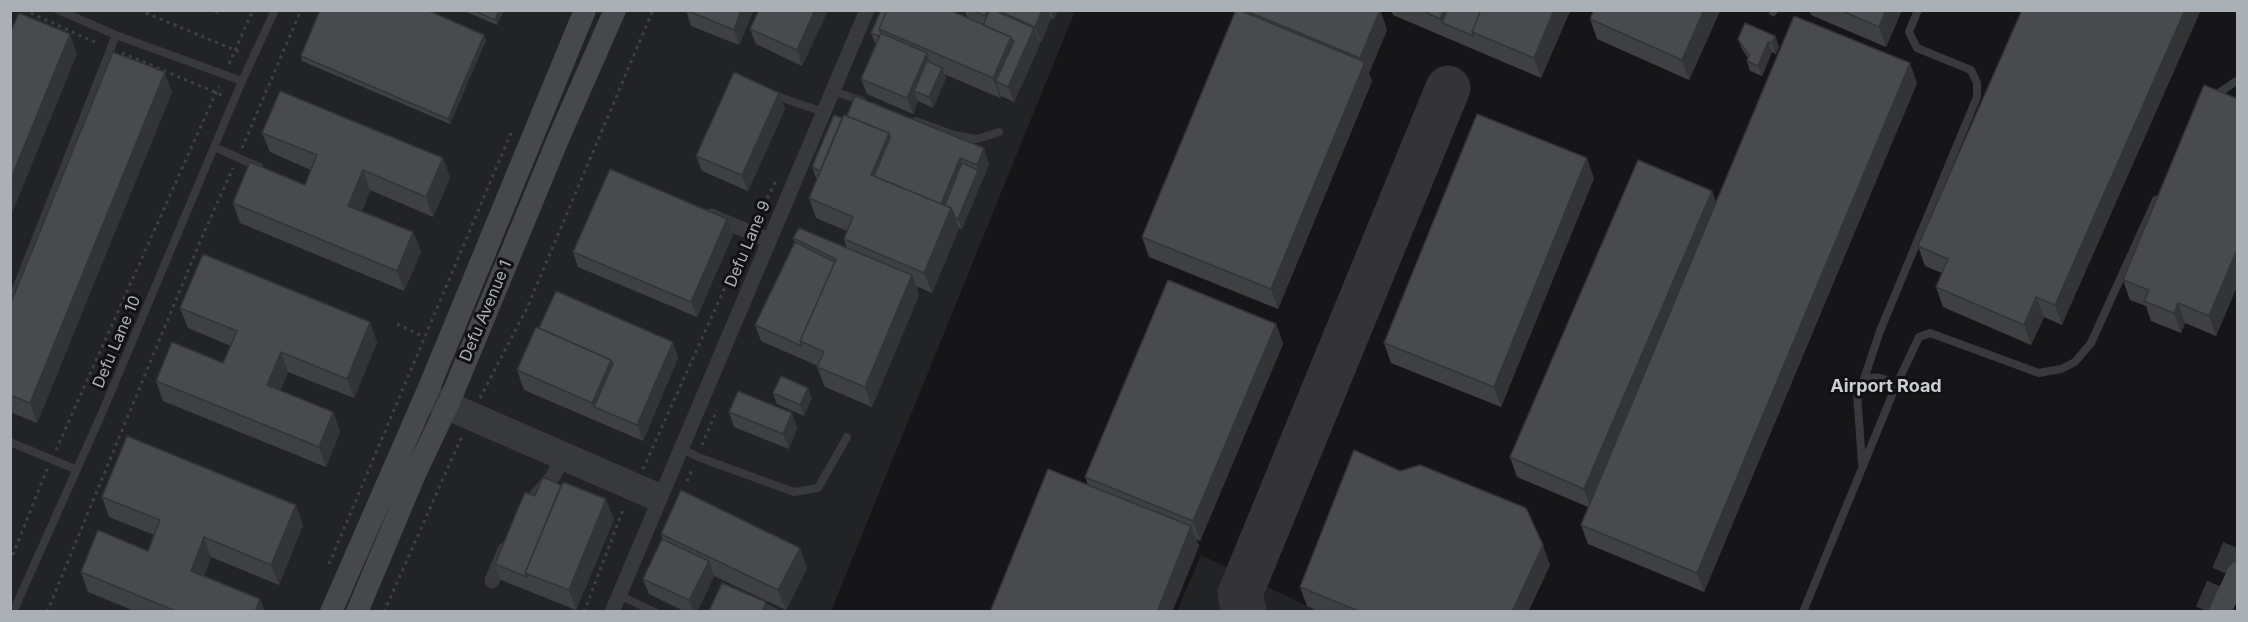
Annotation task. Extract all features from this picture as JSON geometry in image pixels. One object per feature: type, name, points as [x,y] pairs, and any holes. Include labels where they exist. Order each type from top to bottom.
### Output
[{"type":"main road","name":"Defu Avenue 1","points":[[331,612],[425,396],[585,10]]},
{"type":"main road","name":"Defu Avenue 1","points":[[357,612],[615,10]]},
{"type":"main road","points":[[2220,612],[2238,573]]},
{"type":"street","name":"Defu Lane 9","points":[[612,612],[867,10]]},
{"type":"street","points":[[698,210],[769,240]]},
{"type":"street","points":[[425,396],[634,487]]},
{"type":"street","points":[[472,416],[561,462],[661,495],[680,495]]},
{"type":"street","points":[[528,504],[552,478],[561,462]]},
{"type":"street","points":[[492,581],[510,541]]},
{"type":"lane","points":[[58,10],[116,35],[242,81]]},
{"type":"lane","name":"Defu Lane 10","points":[[13,612],[75,468],[102,413],[242,81],[275,10]]},
{"type":"lane","points":[[1863,465],[1857,393],[1859,385],[1864,379],[1880,331],[1977,97],[1977,83],[1971,70],[1917,48],[1909,32],[1918,10]]},
{"type":"lane","points":[[10,304],[116,35]]},
{"type":"lane","points":[[2209,99],[2237,82]]},
{"type":"lane","points":[[832,91],[868,104]]},
{"type":"lane","points":[[767,92],[823,112]]},
{"type":"lane","points":[[911,119],[954,135],[977,139],[999,132]]},
{"type":"lane","points":[[214,147],[266,170]]},
{"type":"lane","points":[[1803,612],[1895,388],[1919,337],[1930,333],[2039,373],[2061,369],[2075,362],[2091,343],[2160,192]]},
{"type":"lane","points":[[1864,379],[1874,376],[1884,378],[1890,381],[1895,388]]},
{"type":"lane","points":[[681,448],[698,457],[794,492],[804,492],[818,488],[847,437]]},
{"type":"lane","points":[[10,442],[75,468]]},
{"type":"lane","points":[[619,595],[655,612]]},
{"type":"lane","points":[[756,603],[775,612]]},
{"type":"path","points":[[24,10],[234,100]]},
{"type":"path","points":[[139,10],[254,58]]},
{"type":"path","points":[[10,562],[52,459],[253,10]]},
{"type":"path","points":[[240,152],[301,10]]},
{"type":"path","points":[[384,612],[472,416],[527,308],[653,10]]},
{"type":"path","points":[[327,569],[513,130]]},
{"type":"path","points":[[46,612],[202,237],[236,162]]},
{"type":"path","points":[[584,612],[634,487],[776,180]]},
{"type":"path","points":[[398,324],[424,337]]},
{"type":"shaded area","points":[[13,11],[1075,11],[831,611],[11,612],[10,15]]},
{"type":"shaded area","points":[[1201,555],[1307,606],[1320,611],[1177,611]]},
{"type":"building","points":[[320,10],[427,10],[484,35],[448,119],[301,56]]},
{"type":"building","points":[[473,10],[499,10],[495,20]]},
{"type":"building","points":[[686,10],[741,10],[734,30]]},
{"type":"building","points":[[759,10],[815,10],[797,50],[750,29]]},
{"type":"building","points":[[881,10],[887,10],[879,29],[881,33],[879,36],[871,33]]},
{"type":"building","points":[[887,10],[950,10],[1011,37],[993,78],[879,29]]},
{"type":"building","points":[[972,10],[988,10],[985,16]]},
{"type":"building","points":[[990,10],[1034,28],[1008,87],[996,81],[1014,41],[1011,37],[983,25]]},
{"type":"building","points":[[997,10],[1042,10],[1035,27]]},
{"type":"building","points":[[1236,10],[1365,62],[1271,289],[1142,237]]},
{"type":"building","points":[[1244,10],[1380,10],[1360,58]]},
{"type":"building","points":[[1421,10],[1444,10],[1440,19]]},
{"type":"building","points":[[1447,10],[1481,10],[1472,32],[1474,36],[1442,23]]},
{"type":"building","points":[[1481,10],[1554,10],[1534,58],[1472,32]]},
{"type":"building","points":[[1594,10],[1704,10],[1682,60],[1590,19]]},
{"type":"building","points":[[1840,10],[1886,10],[1879,27]]},
{"type":"building","points":[[2022,10],[2185,10],[2055,305],[2036,297],[2024,325],[1936,287],[1948,259],[1918,246]]},
{"type":"building","points":[[19,13],[70,34],[10,181],[10,33]]},
{"type":"building","points":[[1794,16],[1910,63],[1697,573],[1581,525]]},
{"type":"building","points":[[1745,23],[1775,36],[1772,43],[1768,42],[1758,66],[1747,61],[1749,55],[1738,39]]},
{"type":"building","points":[[881,33],[927,53],[907,98],[861,79]]},
{"type":"building","points":[[113,52],[165,72],[30,403],[10,395],[10,305]]},
{"type":"building","points":[[927,61],[942,68],[929,97],[914,91]]},
{"type":"building","points":[[734,72],[779,93],[742,175],[696,156]]},
{"type":"building","points":[[2204,85],[2238,99],[2238,247],[2209,316],[2178,303],[2174,313],[2144,301],[2149,290],[2123,280]]},
{"type":"building","points":[[280,91],[443,158],[426,197],[363,170],[348,206],[413,232],[397,271],[233,203],[250,162],[305,185],[317,155],[262,133]]},
{"type":"building","points":[[855,96],[984,148],[977,165],[960,158],[941,204],[874,176],[890,138],[889,133],[847,116]]},
{"type":"building","points":[[1477,114],[1587,158],[1494,387],[1384,343]]},
{"type":"building","points":[[834,115],[842,118],[820,171],[812,167]]},
{"type":"building","points":[[844,115],[889,133],[871,175],[951,208],[924,273],[844,239],[853,217],[809,198]]},
{"type":"building","points":[[1638,160],[1712,191],[1584,489],[1510,457]]},
{"type":"building","points":[[962,163],[978,170],[958,219],[951,208],[945,205]]},
{"type":"building","points":[[610,169],[727,219],[691,302],[573,252]]},
{"type":"building","points":[[799,228],[912,275],[865,387],[817,367],[824,352],[800,341],[836,259],[793,238]]},
{"type":"building","points":[[795,242],[835,262],[800,341],[802,346],[755,325]]},
{"type":"building","points":[[203,254],[370,322],[347,379],[281,352],[267,385],[333,412],[319,447],[156,381],[172,342],[223,363],[237,331],[180,308]]},
{"type":"building","points":[[1168,280],[1276,324],[1193,521],[1085,477]]},
{"type":"building","points":[[556,291],[673,342],[637,425],[594,407],[613,364],[611,360],[539,328]]},
{"type":"building","points":[[536,327],[611,360],[592,403],[517,370]]},
{"type":"building","points":[[781,376],[808,388],[800,405],[773,393]]},
{"type":"building","points":[[738,391],[792,413],[783,434],[729,412]]},
{"type":"building","points":[[127,436],[296,505],[271,565],[204,537],[191,571],[260,599],[255,612],[178,612],[81,572],[98,530],[148,551],[160,520],[102,497]]},
{"type":"building","points":[[1354,450],[1400,471],[1420,465],[1526,508],[1543,545],[1512,612],[1361,612],[1300,587]]},
{"type":"building","points":[[1048,469],[1191,526],[1157,612],[990,612]]},
{"type":"building","points":[[543,477],[561,485],[525,573],[527,577],[495,564],[525,492],[535,496]]},
{"type":"building","points":[[563,482],[606,499],[569,590],[525,573]]},
{"type":"building","points":[[681,490],[800,548],[778,590],[661,534]]},
{"type":"building","points":[[662,539],[709,561],[689,600],[643,579]]},
{"type":"building","points":[[722,583],[766,602],[762,612],[709,611]]},
{"type":"taxiway","points":[[1244,612],[1240,594],[1448,88]]},
{"type":"tunnel","points":[[2209,612],[2238,543]]},
{"type":"district","name":"Airport Road","points":[[1886,387]]}]
